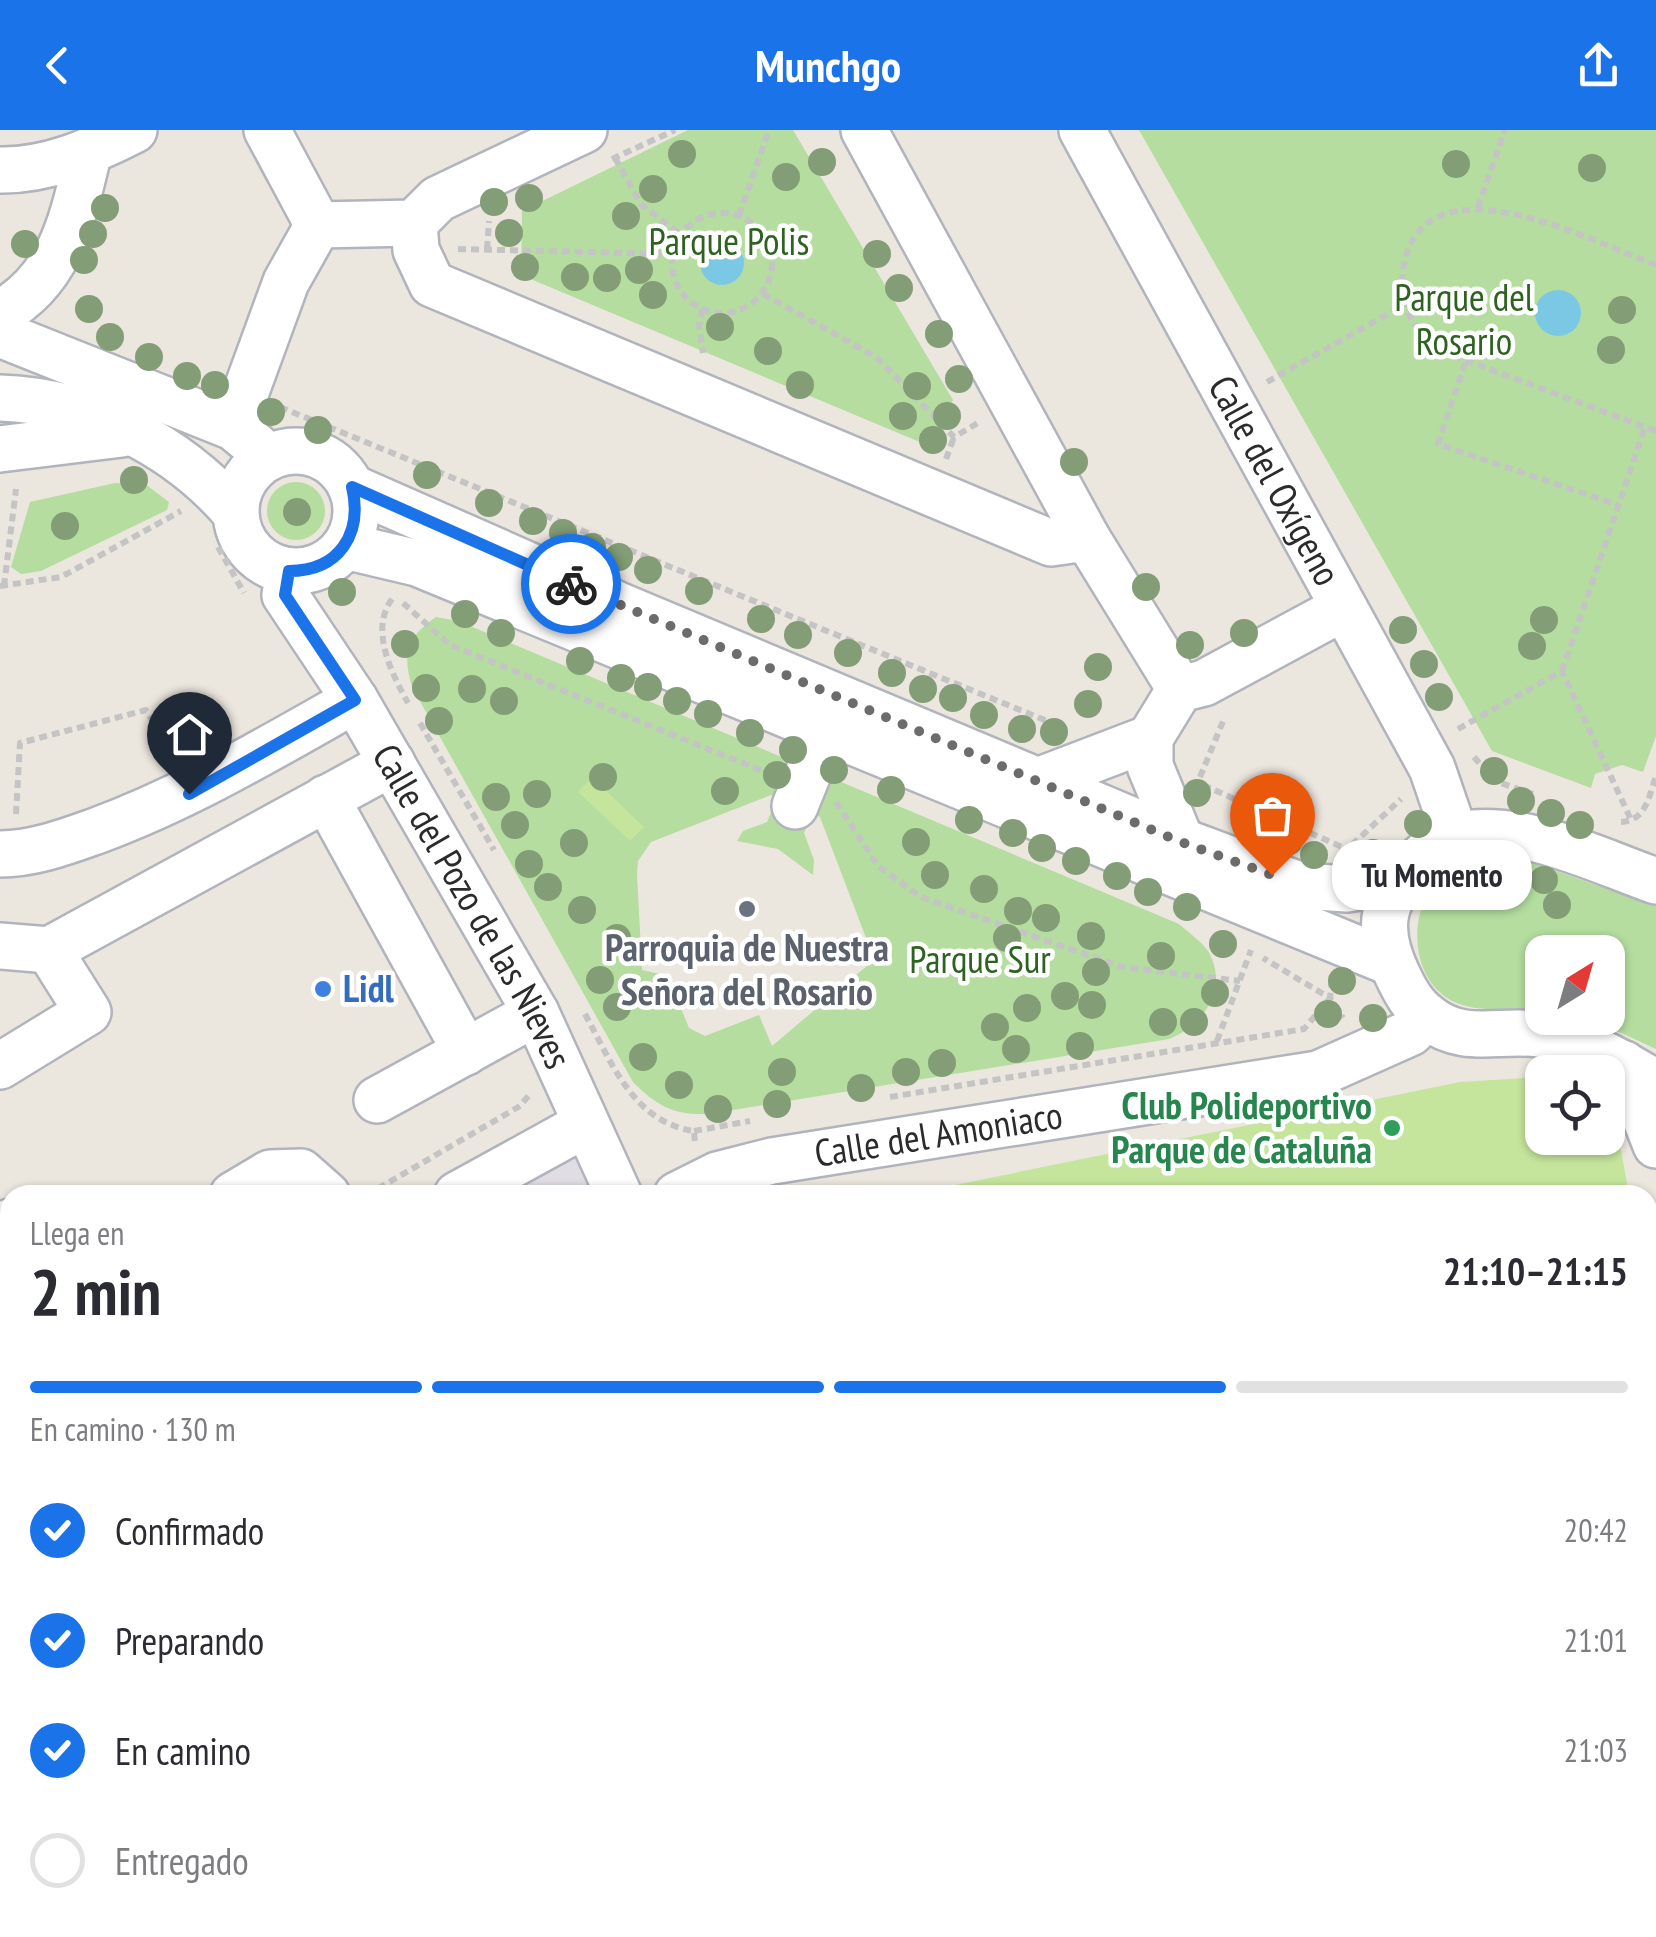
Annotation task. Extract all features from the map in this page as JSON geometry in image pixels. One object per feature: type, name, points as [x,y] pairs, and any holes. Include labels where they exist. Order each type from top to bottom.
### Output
[{"type":"street","points":[[0,170],[21,170],[90,151],[134,130]]},
{"type":"street","points":[[268,130],[318,225]]},
{"type":"street","points":[[864,130],[1086,538],[1180,688]]},
{"type":"street","name":"Calle del Oxígeno","points":[[1082,130],[1439,783],[1455,835]]},
{"type":"street","points":[[415,237],[438,200],[599,144]]},
{"type":"street","points":[[0,314],[42,280],[66,243],[90,151]]},
{"type":"street","points":[[318,225],[415,237]]},
{"type":"street","points":[[232,427],[286,282],[318,225]]},
{"type":"street","points":[[415,237],[432,284],[1051,543],[1086,538]]},
{"type":"street","points":[[0,334],[232,427],[269,456]]},
{"type":"street","points":[[0,398],[58,404],[133,432],[170,452],[214,519],[239,532],[253,554],[289,571],[321,566],[346,546],[354,528],[352,487]]},
{"type":"street","points":[[8,469],[133,432]]},
{"type":"street","points":[[214,519],[252,468],[269,456],[292,450],[316,454],[338,467],[352,487],[1181,842],[1302,886],[1347,889],[1400,880]]},
{"type":"street","points":[[346,546],[416,563],[1392,963]]},
{"type":"street","name":"Calle del Pozo de las Nieves","points":[[289,571],[285,595],[355,700],[536,1014],[615,1185]]},
{"type":"street","points":[[1040,780],[1140,752],[1180,688],[1204,683],[1344,608]]},
{"type":"street","points":[[8,842],[21,854],[78,837],[189,794],[355,700]]},
{"type":"street","points":[[795,806],[826,729]]},
{"type":"street","points":[[1140,752],[1181,842]]},
{"type":"street","points":[[0,946],[49,950],[392,763]]},
{"type":"street","points":[[326,798],[466,1052]]},
{"type":"street","points":[[1656,880],[1537,840],[1494,832],[1455,835],[1432,848],[1400,880],[1388,904],[1382,933],[1408,997],[1427,1017],[1450,1031],[1480,1036],[1536,1033],[1586,1045],[1640,1074],[1656,1145]]},
{"type":"street","points":[[0,1066],[88,1012],[49,950]]},
{"type":"street","points":[[377,1100],[536,1014]]},
{"type":"street","name":"Calle del Amoniaco","points":[[697,1185],[717,1175],[772,1161],[1318,1074],[1410,1033],[1427,1017]]},
{"type":"street","points":[[475,1185],[586,1124]]},
{"type":"street","points":[[250,1185],[270,1173],[301,1172],[316,1185]]},
{"type":"path","points":[[739,215],[769,130]]},
{"type":"path","points":[[1478,206],[1506,130]]},
{"type":"path","points":[[599,144],[641,204],[680,234]]},
{"type":"path","points":[[1656,265],[1519,214],[1478,206],[1440,216],[1419,236],[1404,263],[1402,306],[1415,329],[1438,350],[1656,431]]},
{"type":"path","points":[[716,212],[739,215],[758,228],[771,248],[772,272],[763,294],[746,308],[724,314],[702,310],[678,286],[672,254],[680,234],[696,219],[716,212]]},
{"type":"path","points":[[415,237],[521,248],[672,254]]},
{"type":"path","points":[[763,294],[876,357],[954,437],[1013,403]]},
{"type":"path","points":[[1267,382],[1402,306]]},
{"type":"path","points":[[1465,363],[1438,444],[1618,506]]},
{"type":"path","points":[[246,384],[273,392],[274,405],[1140,752],[1348,849]]},
{"type":"path","points":[[1458,730],[1562,671],[1645,427]]},
{"type":"path","points":[[8,469],[35,486]]},
{"type":"path","points":[[0,492],[8,469]]},
{"type":"path","points":[[8,469],[2,586],[61,577],[214,519],[251,605]]},
{"type":"path","points":[[396,595],[386,608],[381,627],[390,663],[496,854]]},
{"type":"path","points":[[1562,671],[1632,822]]},
{"type":"path","points":[[8,842],[20,743],[146,710],[180,768]]},
{"type":"path","points":[[1614,822],[1632,822],[1644,811],[1656,776]]},
{"type":"path","points":[[1516,788],[1548,800]]},
{"type":"path","points":[[888,1098],[1304,1029],[1330,998],[1235,942]]},
{"type":"path","points":[[1217,1041],[1251,950]]},
{"type":"path","points":[[579,1004],[626,1088],[647,1114],[670,1127],[694,1130],[752,1120]]},
{"type":"path","points":[[384,1185],[527,1102],[528,1088]]},
{"type":"path","points":[[694,1130],[695,1146],[717,1175]]},
{"type":"shaded area","points":[[586,1124],[614,1185],[475,1185]]},
{"type":"green space","name":"Parque Polis","points":[[688,130],[793,130],[953,400],[927,445],[521,275],[522,211]]},
{"type":"green space","name":"Parque del Rosario","points":[[1139,130],[1656,130],[1656,736],[1643,772],[1622,765],[1595,774],[1591,788],[1492,751]]},
{"type":"green space","points":[[296,482],[316,491],[325,511],[316,531],[296,540],[276,531],[267,511],[276,491]]},
{"type":"green space","points":[[115,483],[145,484],[169,502],[167,510],[41,571],[21,574],[11,567],[30,502]]},
{"type":"green space","name":"Parque Sur","points":[[436,617],[458,621],[1179,924],[1205,947],[1214,965],[1216,979],[1210,1004],[1193,1025],[1169,1039],[708,1114],[667,1108],[633,1082],[412,687],[407,665],[409,647]],"holes":[[[771,795],[777,798],[767,822],[743,831],[737,841],[778,849],[813,875],[814,860],[804,833],[813,814],[820,817],[871,951],[867,966],[772,1046],[759,1015],[705,1036],[689,1028],[668,976],[642,970],[638,861],[651,842]]]},
{"type":"green space","points":[[592,777],[644,827],[630,841],[578,792]]},
{"type":"green space","points":[[1492,859],[1533,863],[1656,906],[1656,1049],[1625,1035],[1625,935],[1525,935],[1525,1008],[1478,1008],[1457,1003],[1439,991],[1426,975],[1419,954],[1421,911],[1429,891],[1443,874],[1464,862]]},
{"type":"green space","name":"Club Polideportivo Parque de Cataluña","points":[[1525,1078],[1525,1155],[1622,1155],[1627,1185],[955,1185],[1460,1082]]},
{"type":"water","points":[[722,241],[737,248],[744,263],[737,278],[722,285],[707,278],[700,263],[707,248]]},
{"type":"water","points":[[1558,290],[1574,297],[1581,313],[1574,329],[1558,336],[1542,329],[1535,313],[1542,297]]},
{"type":"way so far","points":[[571,584],[1181,842],[1272,875]]},
{"type":"place","name":"Tu Momento","points":[[1272,875]]},
{"type":"place","name":"Parroquia de Nuestra Señora del Rosario","points":[[747,909]]},
{"type":"place","name":"Lidl","points":[[323,989]]},
{"type":"place","name":"Club Polideportivo Parque de Cataluña","points":[[1392,1128]]},
{"type":"route","points":[[189,794],[355,700],[285,595],[289,571],[321,566],[346,546],[354,528],[356,507],[352,487],[571,584]]}]
